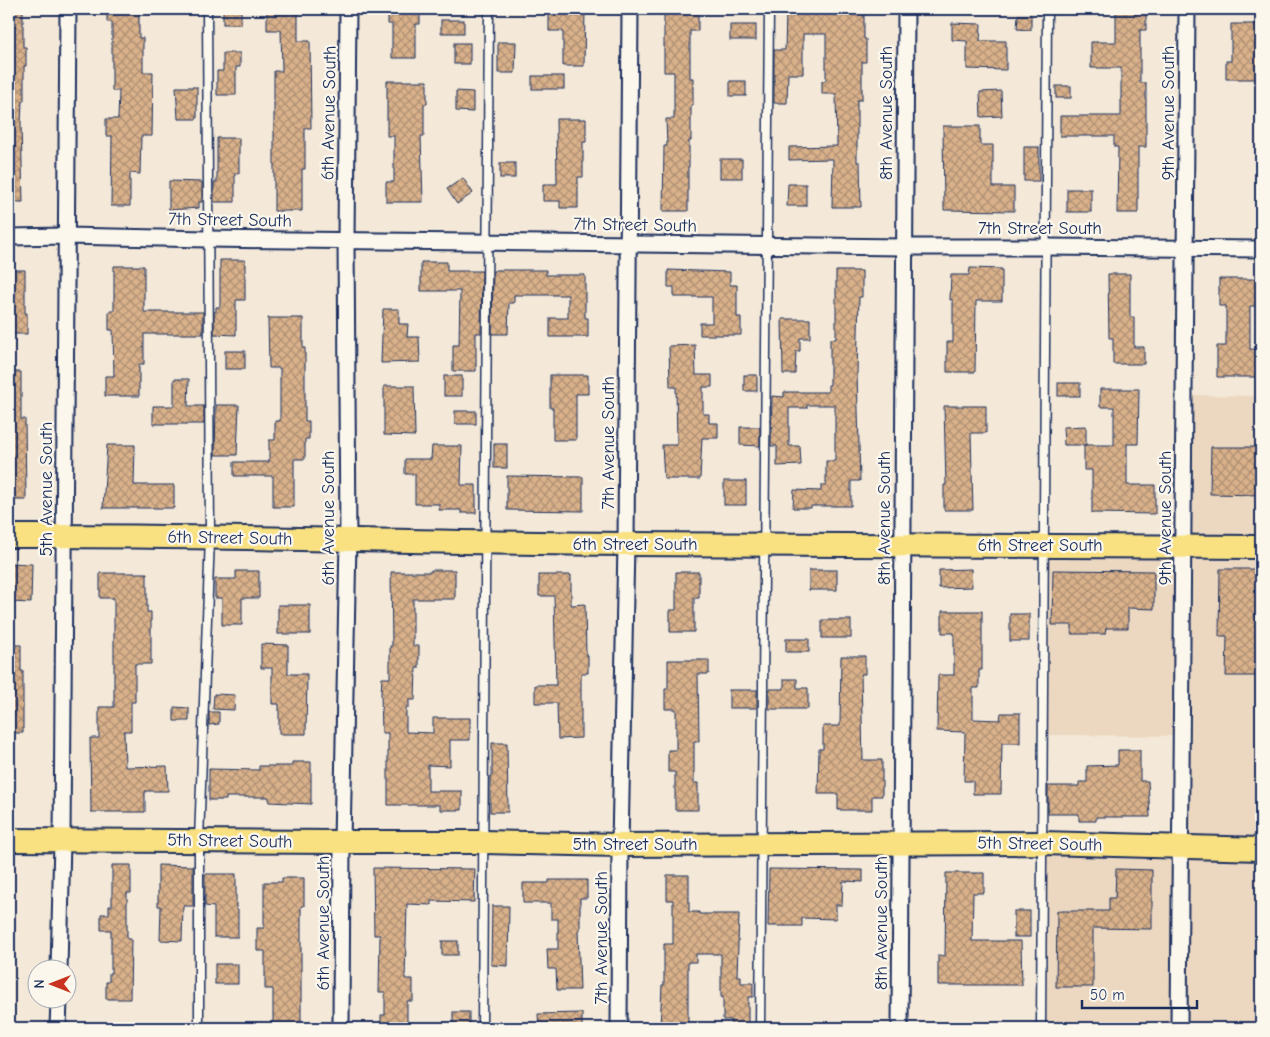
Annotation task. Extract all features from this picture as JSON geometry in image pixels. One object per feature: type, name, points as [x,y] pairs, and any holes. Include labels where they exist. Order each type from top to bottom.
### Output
[{"type":"main road","name":"6th Street South","points":[[9,536],[210,536],[348,541],[626,544],[1261,547]]},
{"type":"main road","name":"5th Street South","points":[[9,840],[483,842],[620,845],[1042,843],[1261,849]]},
{"type":"street","name":"5th Avenue South","points":[[60,960],[68,9]]},
{"type":"street","name":"6th Avenue South","points":[[342,1028],[342,842],[348,541],[346,240],[348,9]]},
{"type":"street","name":"7th Avenue South","points":[[620,1028],[620,845],[626,544],[630,9]]},
{"type":"street","name":"8th Avenue South","points":[[900,1028],[906,9]]},
{"type":"street","name":"9th Avenue South","points":[[1180,1028],[1187,9]]},
{"type":"street","name":"7th Street South","points":[[9,237],[66,236],[1261,250]]},
{"type":"street","points":[[58,1028],[59,1010]]},
{"type":"lane","points":[[198,1028],[199,840],[210,536],[207,9]]},
{"type":"lane","points":[[482,1028],[489,9]]},
{"type":"lane","points":[[760,1028],[766,544],[769,9]]},
{"type":"lane","points":[[1041,1028],[1047,9]]},
{"type":"shaded area","points":[[1184,395],[1261,396],[1261,1028],[1041,1028],[1042,843],[1181,841],[1182,736],[1043,735],[1045,545],[1183,546]]},
{"type":"building","points":[[9,9],[23,9],[23,47],[26,47],[24,101],[22,101],[21,124],[23,202],[9,202]]},
{"type":"building","points":[[107,9],[139,9],[139,38],[143,38],[143,72],[153,72],[152,136],[141,136],[140,174],[130,173],[130,206],[111,206],[112,136],[106,136],[106,119],[118,119],[119,91],[112,91],[112,22],[107,22]]},
{"type":"building","points":[[223,9],[241,9],[241,24],[223,24]]},
{"type":"building","points":[[267,9],[298,9],[298,41],[310,41],[311,128],[305,128],[305,169],[302,169],[302,211],[274,211],[274,71],[282,71],[281,30],[267,30]]},
{"type":"building","points":[[388,9],[420,9],[420,24],[416,24],[416,58],[392,58],[392,24],[388,24]]},
{"type":"building","points":[[549,9],[585,9],[584,66],[563,66],[563,31],[549,31]]},
{"type":"building","points":[[664,10],[698,10],[698,31],[690,31],[690,78],[693,78],[693,105],[691,105],[691,141],[689,141],[688,211],[663,211],[664,146],[667,146],[666,119],[674,119],[674,72],[664,72]]},
{"type":"building","points":[[864,11],[866,62],[862,62],[862,100],[857,100],[857,162],[860,162],[861,207],[832,207],[833,159],[789,160],[789,147],[837,146],[836,94],[822,94],[822,81],[826,81],[826,34],[803,34],[803,74],[788,74],[787,103],[774,103],[774,50],[785,50],[786,12]]},
{"type":"building","points":[[1116,11],[1146,11],[1146,30],[1140,30],[1140,83],[1146,83],[1146,147],[1138,147],[1138,213],[1117,213],[1118,147],[1114,147],[1114,136],[1060,136],[1060,116],[1121,116],[1121,68],[1091,68],[1091,42],[1116,42]]},
{"type":"building","points":[[1018,15],[1031,15],[1031,30],[1017,29]]},
{"type":"building","points":[[441,20],[464,20],[464,33],[441,33]]},
{"type":"building","points":[[952,23],[981,24],[980,41],[1006,41],[1006,70],[967,69],[967,41],[952,40]]},
{"type":"building","points":[[1231,24],[1261,24],[1260,79],[1226,79],[1226,61],[1231,61]]},
{"type":"building","points":[[730,25],[756,25],[756,40],[730,40]]},
{"type":"building","points":[[498,42],[516,42],[515,73],[498,73]]},
{"type":"building","points":[[454,43],[470,43],[470,64],[454,64]]},
{"type":"building","points":[[223,53],[240,53],[240,67],[236,67],[236,95],[217,95],[217,71],[223,71]]},
{"type":"building","points":[[532,76],[564,76],[564,89],[532,89]]},
{"type":"building","points":[[387,81],[427,81],[427,104],[424,104],[424,136],[421,136],[423,202],[386,202],[386,182],[394,182],[394,136],[387,136]]},
{"type":"building","points":[[730,81],[746,81],[746,96],[730,96]]},
{"type":"building","points":[[1056,86],[1071,86],[1071,98],[1056,98]]},
{"type":"building","points":[[176,87],[197,87],[197,119],[178,119]]},
{"type":"building","points":[[456,91],[473,92],[473,112],[456,111]]},
{"type":"building","points":[[1001,91],[1002,116],[981,117],[980,92]]},
{"type":"building","points":[[556,119],[586,119],[586,142],[583,142],[583,177],[578,177],[578,208],[560,208],[560,201],[543,201],[543,184],[557,184]]},
{"type":"building","points":[[943,126],[980,126],[980,145],[993,145],[993,187],[1014,187],[1014,211],[944,210]]},
{"type":"building","points":[[217,138],[239,138],[239,173],[235,173],[235,202],[214,202],[214,182],[217,182]]},
{"type":"building","points":[[1024,147],[1039,147],[1039,181],[1024,181]]},
{"type":"building","points":[[720,159],[742,159],[742,178],[720,178]]},
{"type":"building","points":[[500,163],[515,163],[515,178],[500,178]]},
{"type":"building","points":[[463,178],[473,193],[457,204],[447,189]]},
{"type":"building","points":[[169,181],[202,182],[202,202],[199,202],[199,208],[169,210]]},
{"type":"building","points":[[788,184],[806,184],[806,206],[787,206]]},
{"type":"building","points":[[1067,189],[1091,189],[1091,212],[1067,212]]},
{"type":"building","points":[[220,260],[245,260],[245,300],[236,300],[236,335],[214,334],[214,312],[216,312],[216,307],[220,307]]},
{"type":"building","points":[[421,262],[447,262],[447,271],[482,271],[481,333],[476,333],[476,371],[453,371],[453,345],[459,345],[460,291],[421,291]]},
{"type":"building","points":[[114,266],[144,266],[144,312],[203,312],[203,334],[144,334],[144,364],[139,364],[139,396],[105,396],[105,376],[114,376],[113,330],[109,330],[109,311],[114,311]]},
{"type":"building","points":[[970,268],[1002,269],[1002,301],[976,301],[975,372],[947,372],[947,342],[953,342],[953,300],[950,300],[951,275],[969,275]]},
{"type":"building","points":[[9,270],[25,270],[27,334],[9,334]]},
{"type":"building","points":[[546,270],[546,275],[585,275],[585,318],[588,318],[588,337],[550,337],[550,318],[568,318],[568,295],[514,295],[514,303],[509,303],[508,334],[492,334],[493,271]]},
{"type":"building","points":[[668,270],[730,272],[730,285],[737,285],[737,317],[741,317],[741,335],[700,335],[700,323],[712,323],[712,297],[674,297],[674,287],[668,287]]},
{"type":"building","points":[[836,271],[862,271],[862,297],[859,297],[857,373],[860,481],[851,481],[851,506],[793,508],[794,490],[821,491],[821,485],[826,485],[826,461],[835,461],[835,405],[807,405],[807,408],[789,408],[789,446],[800,446],[801,465],[777,466],[777,446],[771,446],[772,396],[784,397],[784,392],[828,392],[828,385],[830,385],[830,339],[836,339]]},
{"type":"building","points":[[1108,274],[1130,274],[1130,317],[1134,317],[1134,347],[1144,347],[1144,364],[1113,364],[1113,338],[1109,338]]},
{"type":"building","points":[[1219,279],[1261,279],[1261,306],[1250,306],[1250,349],[1261,350],[1261,377],[1217,377],[1217,346],[1226,346],[1226,306],[1219,306]]},
{"type":"building","points":[[383,309],[399,309],[399,324],[408,324],[407,337],[419,337],[420,362],[381,363]]},
{"type":"building","points":[[268,318],[303,318],[305,421],[309,421],[309,439],[305,439],[305,459],[294,459],[294,507],[273,507],[273,476],[234,476],[234,462],[269,462],[269,440],[275,440],[275,421],[280,421],[280,368],[269,368]]},
{"type":"building","points":[[782,319],[810,319],[810,338],[800,338],[800,351],[796,351],[795,374],[783,374]]},
{"type":"building","points":[[695,345],[696,375],[712,375],[712,387],[703,387],[703,414],[709,414],[709,423],[718,423],[718,438],[702,438],[700,479],[664,479],[662,445],[677,445],[676,387],[670,387],[669,346]]},
{"type":"building","points":[[225,351],[245,351],[245,369],[225,369]]},
{"type":"building","points":[[9,372],[21,372],[21,419],[25,419],[26,500],[9,500]]},
{"type":"building","points":[[550,375],[588,375],[588,394],[576,394],[576,440],[553,440],[553,408],[550,408]]},
{"type":"building","points":[[744,375],[757,375],[757,391],[744,391]]},
{"type":"building","points":[[444,376],[462,376],[462,396],[444,396]]},
{"type":"building","points":[[174,379],[189,379],[188,406],[204,406],[204,424],[153,424],[153,406],[174,406]]},
{"type":"building","points":[[1058,383],[1080,383],[1080,396],[1058,396]]},
{"type":"building","points":[[384,386],[414,386],[415,436],[384,435]]},
{"type":"building","points":[[1100,389],[1139,389],[1138,444],[1127,444],[1127,485],[1155,485],[1155,514],[1092,513],[1092,470],[1084,470],[1084,445],[1114,445],[1114,407],[1100,407]]},
{"type":"building","points":[[216,405],[239,405],[237,455],[215,455]]},
{"type":"building","points":[[944,406],[986,406],[986,433],[971,433],[973,510],[944,510],[944,485],[946,485]]},
{"type":"building","points":[[455,411],[476,411],[476,424],[455,424]]},
{"type":"building","points":[[1086,426],[1086,445],[1064,445],[1063,427]]},
{"type":"building","points":[[740,427],[760,427],[760,446],[740,445]]},
{"type":"building","points":[[494,444],[507,444],[507,468],[494,468]]},
{"type":"building","points":[[107,445],[135,445],[134,485],[174,485],[174,508],[103,508]]},
{"type":"building","points":[[432,446],[462,446],[461,485],[476,485],[476,513],[461,513],[461,510],[439,510],[439,504],[415,504],[415,474],[405,474],[405,459],[431,459]]},
{"type":"building","points":[[1211,447],[1261,447],[1261,495],[1210,494]]},
{"type":"building","points":[[507,476],[583,477],[583,511],[507,510]]},
{"type":"building","points":[[724,481],[746,481],[746,505],[724,505]]},
{"type":"building","points":[[9,563],[32,564],[31,603],[9,602]]},
{"type":"building","points":[[971,569],[972,587],[939,588],[939,570]]},
{"type":"building","points":[[1220,569],[1257,569],[1256,636],[1261,636],[1261,676],[1226,676],[1227,636],[1219,636]]},
{"type":"building","points":[[431,570],[455,570],[455,599],[413,599],[413,646],[419,646],[419,668],[416,668],[415,700],[409,700],[409,707],[406,707],[406,732],[433,733],[433,718],[470,718],[470,740],[450,740],[450,766],[428,765],[428,791],[462,791],[462,810],[440,810],[440,805],[388,805],[388,733],[382,733],[381,693],[382,678],[390,678],[390,646],[392,646],[391,572],[431,572]]},
{"type":"building","points":[[809,570],[837,570],[837,590],[809,590]]},
{"type":"building","points":[[1053,570],[1154,571],[1154,609],[1128,608],[1128,628],[1106,628],[1105,634],[1072,634],[1072,625],[1052,625]]},
{"type":"building","points":[[236,571],[259,571],[259,598],[242,598],[242,625],[222,625],[222,598],[215,598],[215,579],[236,579]]},
{"type":"building","points":[[676,572],[699,572],[699,598],[694,598],[694,632],[670,632],[670,610],[676,610]]},
{"type":"building","points":[[100,573],[147,573],[147,612],[151,612],[151,664],[135,664],[135,702],[131,702],[131,731],[124,731],[125,767],[167,766],[168,791],[145,791],[145,812],[91,812],[90,738],[99,738],[99,707],[114,707],[114,598],[100,598]]},
{"type":"building","points":[[539,575],[571,575],[571,605],[585,604],[588,673],[581,673],[581,738],[558,739],[557,703],[535,703],[535,685],[556,685],[554,596],[539,596]]},
{"type":"building","points":[[278,605],[310,605],[310,634],[278,634]]},
{"type":"building","points":[[942,611],[982,611],[982,670],[979,670],[979,688],[973,688],[973,719],[1000,720],[1001,713],[1020,713],[1020,743],[1002,743],[1001,794],[973,794],[973,781],[964,781],[965,732],[937,731],[938,675],[954,675],[954,633],[942,633]]},
{"type":"building","points":[[1010,614],[1029,614],[1029,641],[1010,641]]},
{"type":"building","points":[[822,620],[851,620],[851,638],[822,638]]},
{"type":"building","points":[[786,639],[809,639],[809,652],[786,652]]},
{"type":"building","points":[[261,644],[288,645],[288,674],[307,674],[306,734],[279,734],[279,704],[272,704],[272,668],[261,668]]},
{"type":"building","points":[[9,645],[21,645],[23,733],[9,733]]},
{"type":"building","points":[[841,656],[865,656],[865,674],[861,674],[863,760],[882,760],[882,796],[872,796],[872,810],[838,810],[838,794],[818,794],[819,749],[823,749],[823,726],[840,726]]},
{"type":"building","points":[[668,660],[709,660],[709,674],[698,674],[699,741],[694,741],[694,783],[698,783],[698,810],[675,810],[675,772],[668,772],[668,750],[676,750],[676,709],[665,709],[665,689],[668,689]]},
{"type":"building","points":[[784,679],[797,679],[797,688],[808,688],[808,709],[769,709],[769,689],[784,689]]},
{"type":"building","points":[[729,690],[757,690],[757,708],[729,708]]},
{"type":"building","points":[[214,694],[235,695],[234,710],[213,709]]},
{"type":"building","points":[[174,707],[189,708],[189,721],[174,721]]},
{"type":"building","points":[[209,712],[219,712],[219,724],[209,725]]},
{"type":"building","points":[[492,743],[507,743],[508,812],[490,812]]},
{"type":"building","points":[[1118,750],[1140,750],[1140,781],[1148,781],[1150,817],[1096,817],[1096,821],[1079,821],[1079,814],[1048,814],[1048,786],[1079,786],[1079,782],[1087,782],[1087,766],[1118,765]]},
{"type":"building","points":[[292,762],[311,762],[311,804],[269,802],[269,797],[226,797],[226,800],[209,800],[209,769],[259,770],[259,766],[292,766]]},
{"type":"building","points":[[112,865],[131,865],[131,893],[127,893],[127,939],[131,939],[130,999],[106,999],[106,982],[109,982],[109,973],[111,973],[111,930],[101,930],[101,914],[109,914],[109,906],[112,906]]},
{"type":"building","points":[[158,865],[193,866],[193,906],[183,906],[182,941],[160,940],[161,906],[158,906]]},
{"type":"building","points":[[373,868],[475,869],[474,902],[431,901],[431,905],[407,904],[405,979],[413,979],[413,1001],[407,1001],[407,1028],[381,1028],[381,1015],[385,1015],[385,992],[379,992],[380,935],[374,935]]},
{"type":"building","points":[[769,869],[863,870],[863,882],[843,881],[842,905],[836,905],[836,919],[802,918],[802,926],[768,926]]},
{"type":"building","points":[[1116,869],[1152,870],[1152,929],[1093,928],[1093,987],[1056,987],[1057,911],[1109,911],[1109,898],[1115,898]]},
{"type":"building","points":[[946,873],[984,873],[984,893],[973,893],[972,941],[1021,941],[1022,985],[938,985],[938,955],[945,956]]},
{"type":"building","points":[[205,874],[236,874],[238,937],[214,937],[214,907],[205,906]]},
{"type":"building","points":[[667,875],[689,875],[689,912],[699,912],[699,914],[739,914],[737,976],[741,976],[741,983],[753,983],[753,997],[748,997],[748,1028],[731,1028],[731,1020],[723,1020],[721,954],[696,954],[696,962],[688,962],[688,1028],[660,1028],[662,985],[664,985],[664,944],[673,944],[673,900],[667,900]]},
{"type":"building","points":[[282,878],[304,878],[304,906],[301,906],[301,1025],[273,1025],[273,989],[265,989],[265,951],[257,951],[257,928],[264,928],[264,882],[282,882]]},
{"type":"building","points":[[549,880],[587,880],[587,898],[580,898],[580,930],[578,930],[580,990],[557,990],[556,969],[548,969],[547,949],[558,949],[558,919],[551,919],[551,903],[523,903],[523,883],[549,883]]},
{"type":"building","points":[[492,906],[509,906],[508,966],[491,965]]},
{"type":"building","points":[[1014,911],[1030,911],[1030,937],[1014,937]]},
{"type":"building","points":[[442,941],[458,941],[458,955],[442,955]]},
{"type":"building","points":[[215,964],[238,964],[238,984],[215,984]]},
{"type":"building","points":[[453,1012],[469,1012],[469,1028],[453,1028]]},
{"type":"building","points":[[582,1013],[582,1028],[539,1028],[538,1014]]}]
